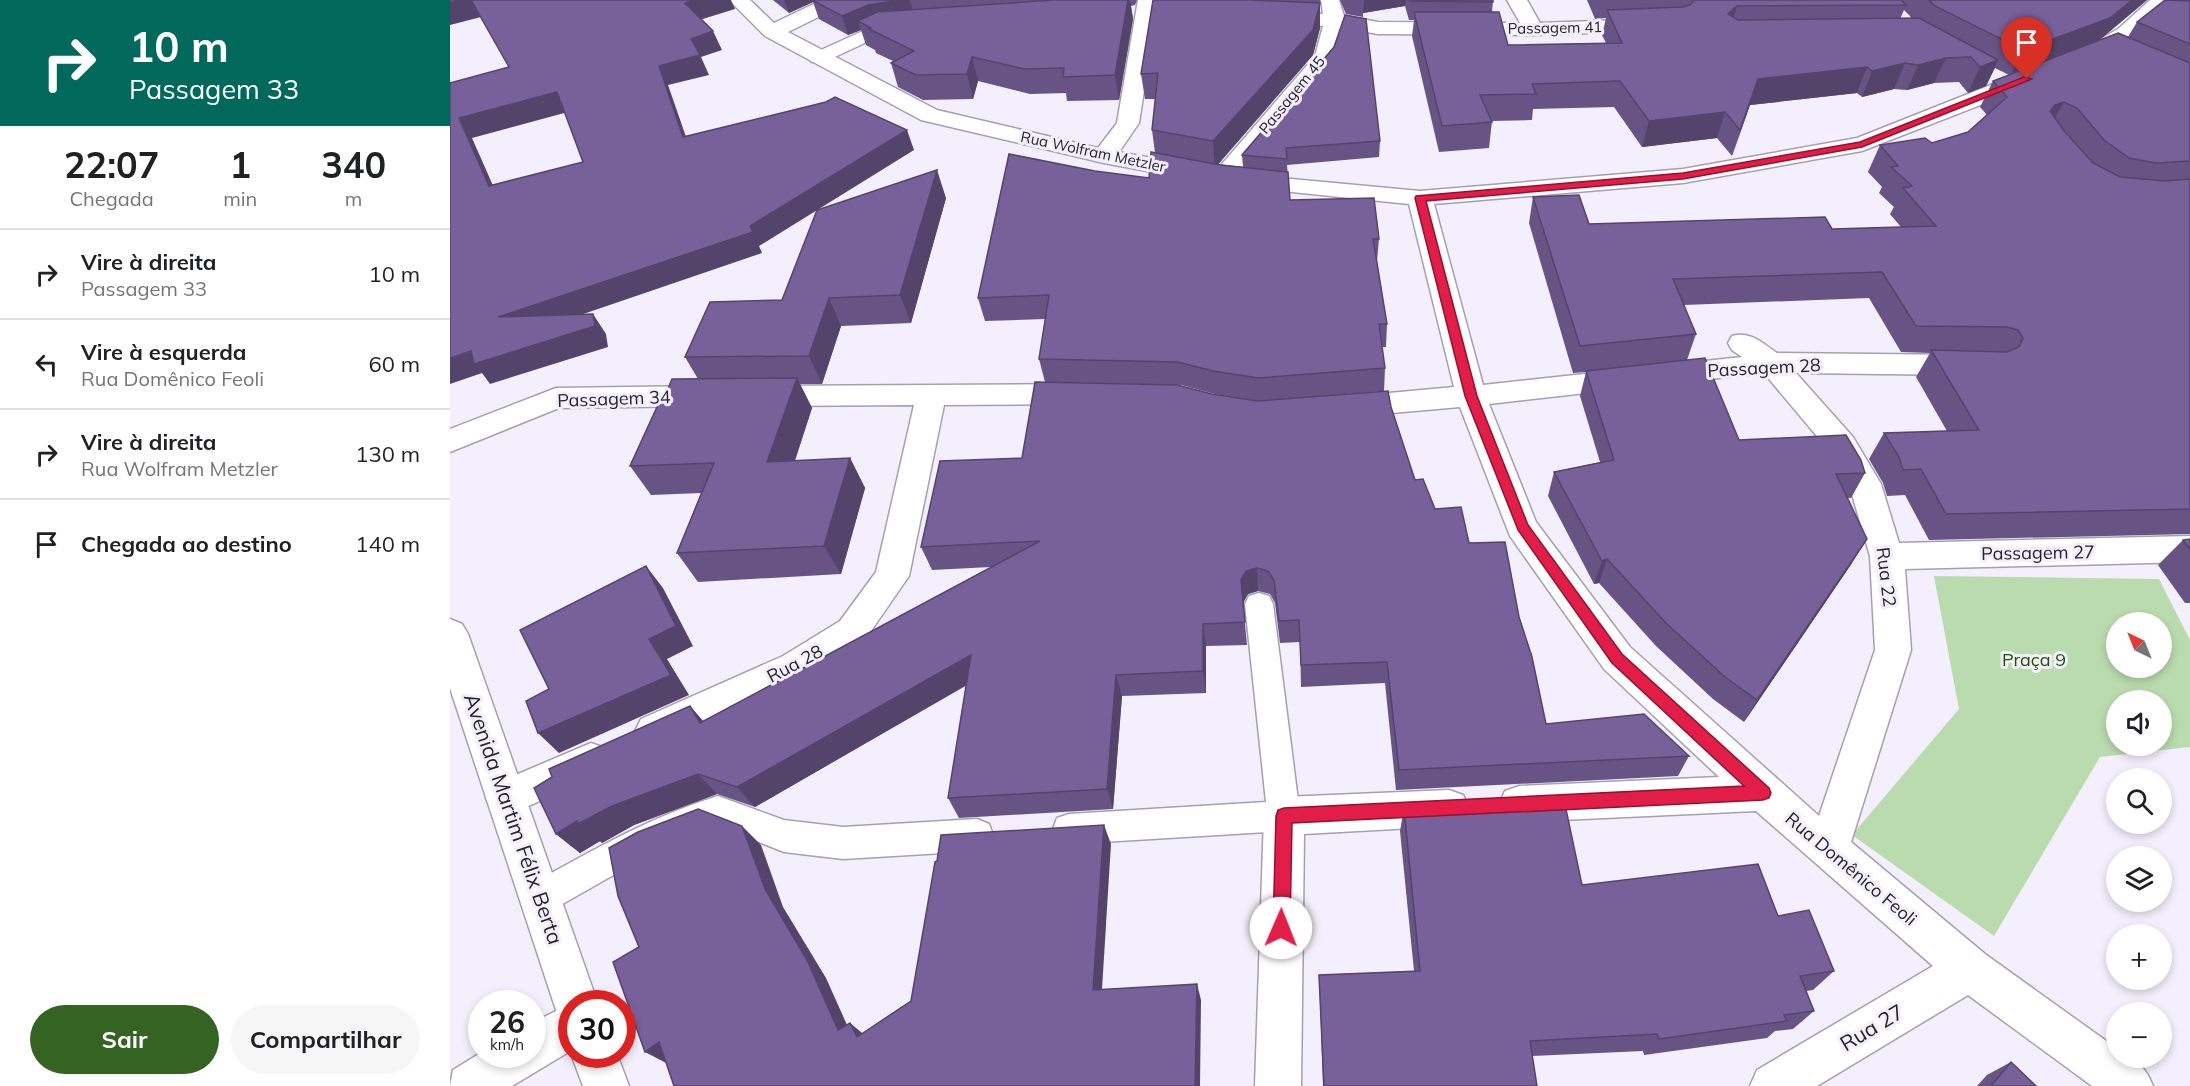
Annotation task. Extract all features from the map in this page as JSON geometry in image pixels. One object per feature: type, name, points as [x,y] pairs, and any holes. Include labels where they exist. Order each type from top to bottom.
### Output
[{"type":"street","name":"Rua Wolfram Metzler","points":[[740,0],[772,32],[929,115],[1104,156],[1222,178],[1420,198],[1683,176],[1862,144],[2104,49],[2162,9]]},
{"type":"street","points":[[772,32],[838,0]]},
{"type":"street","points":[[1517,0],[1534,30]]},
{"type":"street","points":[[1104,156],[1128,123],[1147,6],[1171,13]]},
{"type":"street","name":"Passagem 41","points":[[1253,17],[1333,11],[1378,28],[1534,30],[1665,25]]},
{"type":"street","name":"Passagem 45","points":[[1222,178],[1325,57],[1333,11]]},
{"type":"street","points":[[2104,49],[2125,58]]},
{"type":"street","points":[[1988,75],[2008,86]]},
{"type":"street","name":"Rua Domênico Feoli","points":[[1420,198],[1471,396],[1522,527],[1617,658],[1763,793],[1970,969],[2130,1086]]},
{"type":"street","name":"Rua 22","points":[[1742,343],[1771,363],[1848,455],[1865,484],[1887,556],[1893,650],[1828,850]]},
{"type":"street","name":"Passagem 28","points":[[1317,409],[1471,396],[1771,363],[1990,366]]},
{"type":"street","points":[[931,395],[1098,395]]},
{"type":"street","name":"Passagem 34","points":[[450,441],[556,398],[931,395]]},
{"type":"street","name":"Rua 28","points":[[506,798],[795,667],[852,631],[892,576],[931,395]]},
{"type":"street","name":"Passagem 27","points":[[1887,556],[2190,549]]},
{"type":"street","name":"Avenida Martim Félix Berta","points":[[450,634],[571,990]]},
{"type":"street","points":[[1278,1086],[1284,816],[1763,793]]},
{"type":"street","name":"Rua 27","points":[[1773,1086],[1970,969]]},
{"type":"street","points":[[469,1086],[499,1068]]},
{"type":"street","points":[[599,1068],[606,1086]]},
{"type":"lane","points":[[1124,13],[1147,6]]},
{"type":"lane","points":[[818,58],[880,30],[915,25]]},
{"type":"lane","points":[[540,898],[647,838],[684,822],[718,811],[751,821],[784,836],[843,843],[1284,816],[1259,604]]},
{"type":"green space","name":"Praça 9","points":[[1934,576],[2159,579],[2190,640],[2190,747],[2172,749],[2172,690],[2106,690],[2106,756],[2109,756],[2100,757],[1994,936],[1852,835],[1959,709]]},
{"type":"building","points":[[471,0],[694,0],[685,3],[713,31],[691,39],[700,55],[659,66],[683,137],[826,102],[835,97],[907,130],[750,226],[753,232],[498,317],[593,314],[595,326],[474,364],[471,351],[450,358],[450,83],[509,67]],"holes":[[[557,92],[583,162],[489,186],[459,118]]]},
{"type":"building","points":[[812,0],[901,0],[868,5],[842,16]]},
{"type":"building","points":[[1053,0],[1128,0],[1115,75],[1063,77],[1064,68],[1025,69],[972,57],[967,74],[916,75],[891,63],[914,51],[869,29],[871,28],[858,21],[877,12]]},
{"type":"building","points":[[1153,0],[1320,3],[1313,30],[1213,141],[1152,130],[1158,73],[1141,74]]},
{"type":"building","points":[[1493,0],[1493,2],[1410,1]]},
{"type":"building","points":[[1694,0],[1901,0],[1906,5],[1737,6],[1728,14],[1738,20],[1919,18],[1998,60],[1980,67],[1971,57],[1946,58],[1918,65],[1905,63],[1872,71],[1867,67],[1758,79],[1740,130],[1725,112],[1649,121],[1620,81],[1532,84],[1536,94],[1480,95],[1492,122],[1442,126],[1414,12],[1499,12],[1508,45],[1622,43],[1607,10],[1682,7],[1690,5]]},
{"type":"building","points":[[1929,0],[2132,0],[2110,18],[2023,50],[1935,6]]},
{"type":"building","points":[[2165,0],[2190,1],[2190,44],[2137,22]]},
{"type":"building","points":[[1345,15],[1366,19],[1380,141],[1286,148],[1287,159],[1242,155],[1334,47]]},
{"type":"building","points":[[2118,33],[2190,63],[2190,161],[2156,163],[2129,158],[2104,140],[2077,108],[2064,102],[2055,105],[2050,111],[2065,132],[2093,163],[2120,177],[2165,181],[2190,179],[2190,509],[1946,514],[1921,469],[1903,470],[1899,457],[1884,433],[1979,430],[1931,350],[2007,352],[2019,347],[2023,338],[2018,330],[2007,327],[1916,326],[1882,272],[1673,279],[1696,334],[1580,346],[1533,197],[1579,195],[1589,224],[1825,217],[1832,229],[1936,226],[1903,188],[1912,186],[1891,167],[1898,166],[1880,145],[1925,138],[1932,143],[1968,132],[2007,97],[1993,81]]},
{"type":"building","points":[[1151,152],[1220,165],[1288,172],[1290,200],[1374,198],[1379,239],[1373,239],[1387,324],[1379,324],[1385,368],[1258,378],[1213,371],[1178,362],[1039,359],[1049,295],[978,298],[1009,154],[1095,171],[1149,178]]},
{"type":"building","points":[[937,170],[900,295],[829,298],[809,356],[685,357],[710,302],[782,300],[817,210]]},
{"type":"building","points":[[1705,358],[1739,440],[1846,435],[1861,460],[1865,473],[1836,474],[1867,539],[1757,700],[1725,677],[1666,623],[1607,559],[1602,561],[1554,472],[1614,460],[1586,371]]},
{"type":"building","points":[[797,378],[767,462],[850,458],[824,546],[677,553],[714,463],[630,466],[672,379]]},
{"type":"building","points":[[1035,382],[1177,385],[1212,394],[1258,401],[1388,391],[1415,480],[1423,479],[1435,509],[1461,507],[1469,543],[1505,542],[1519,617],[1532,657],[1546,724],[1644,714],[1689,756],[1399,770],[1387,662],[1301,665],[1299,620],[1279,621],[1274,580],[1268,571],[1257,568],[1246,571],[1241,580],[1245,622],[1203,624],[1203,671],[1116,675],[1107,789],[948,798],[971,655],[737,787],[698,774],[612,806],[578,824],[577,821],[556,834],[534,788],[552,777],[549,769],[690,706],[700,723],[1040,541],[921,547],[940,461],[1022,458]]},
{"type":"building","points":[[2190,539],[2190,549],[2183,540]]},
{"type":"building","points":[[646,566],[676,626],[649,639],[671,675],[538,733],[526,701],[549,689],[520,630]]},
{"type":"building","points":[[1564,800],[1582,885],[1758,864],[1778,916],[1809,910],[1834,971],[1800,976],[1814,1011],[1784,1015],[1787,1021],[1659,1039],[1657,1034],[1530,1041],[1537,1086],[1324,1086],[1319,975],[1420,971],[1404,808]]},
{"type":"building","points":[[698,809],[742,826],[765,889],[808,962],[838,1030],[850,1023],[857,1037],[911,1001],[941,835],[1104,825],[1093,990],[1197,984],[1195,1086],[674,1086],[659,1042],[645,1052],[636,1027],[636,990],[623,990],[613,962],[639,947],[618,896],[609,848],[638,832]]},
{"type":"building","points":[[2011,1062],[2036,1086],[1991,1086]]},
{"type":"route","points":[[1281,928],[1284,816],[1763,793],[1617,658],[1522,527],[1471,396],[1420,198],[1683,176],[1862,144],[2027,79]]}]
